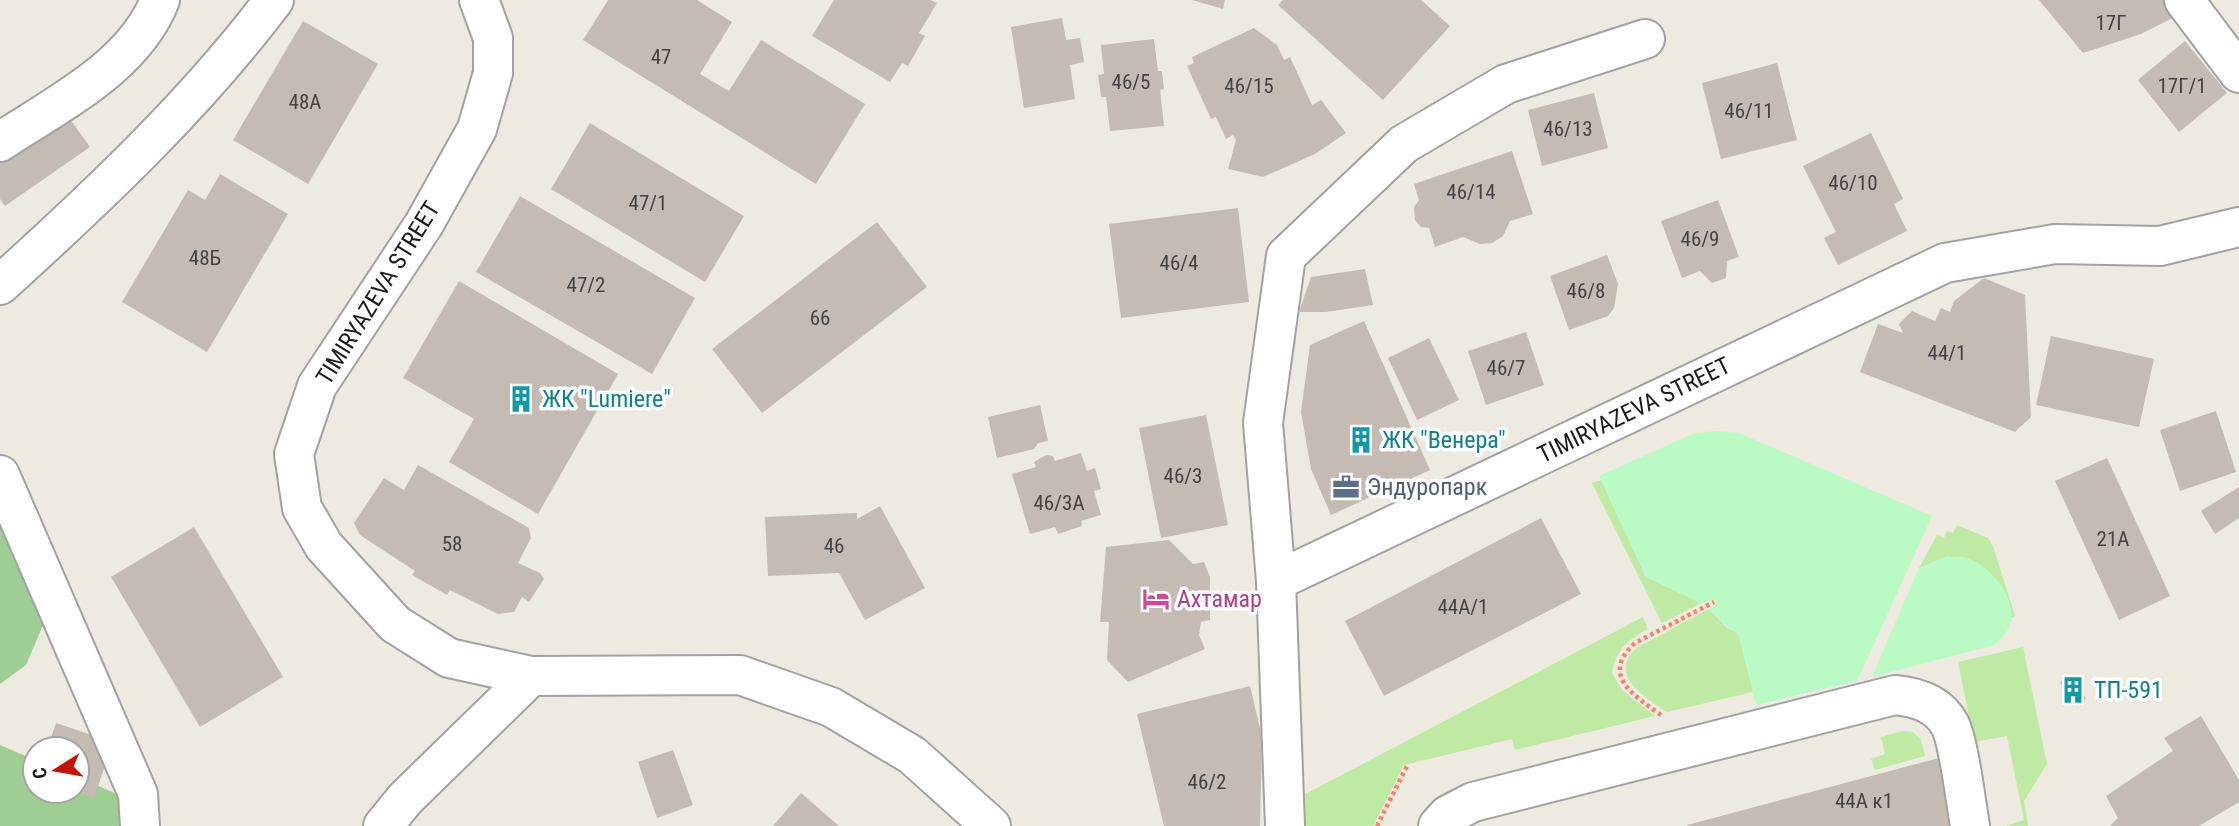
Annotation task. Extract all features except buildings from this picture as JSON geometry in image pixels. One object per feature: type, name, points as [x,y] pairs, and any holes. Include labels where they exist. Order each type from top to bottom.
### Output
[{"type":"street","points":[[0,142],[109,69],[154,16],[160,0]]},
{"type":"street","points":[[0,285],[56,234],[208,82],[274,0]]},
{"type":"street","name":"TIMIRYAZEVA STREET","points":[[478,0],[493,38],[493,74],[477,129],[424,224],[317,386],[294,454],[302,508],[324,546],[395,624],[449,658],[531,676],[740,675],[831,707],[912,755],[991,826]]},
{"type":"street","points":[[2184,0],[2239,72]]},
{"type":"street","points":[[1284,826],[1276,581],[1262,424],[1286,256],[1404,144],[1506,84],[1644,39]]},
{"type":"street","name":"TIMIRYAZEVA STREET","points":[[1276,581],[1945,263],[2055,244],[2160,246],[2239,227]]},
{"type":"street","points":[[0,475],[138,794],[140,826]]},
{"type":"street","points":[[383,826],[405,799],[531,676]]},
{"type":"street","points":[[1438,826],[1448,816],[1473,803],[1895,695],[1915,697],[1935,708],[1950,726],[1970,826]]},
{"type":"path","points":[[1707,743],[1628,690],[1619,676],[1619,665],[1624,653],[1635,643],[1714,602]]},
{"type":"path","points":[[1377,826],[1408,764]]},
{"type":"green space","points":[[1695,433],[1739,433],[1932,516],[1857,681],[1756,705],[1738,633],[1728,628],[1709,609],[1718,604],[1710,600],[1701,603],[1646,577],[1599,476]]},
{"type":"green space","points":[[1601,480],[1646,577],[1701,603],[1662,623],[1592,483]]},
{"type":"green space","points":[[0,494],[49,611],[26,665],[0,684]]},
{"type":"green space","points":[[1957,525],[1988,538],[1993,546],[2015,616],[2011,618],[2008,604],[1919,568],[1937,535],[1944,538],[1947,531],[1953,533]]},
{"type":"green space","points":[[1947,556],[1968,558],[1978,563],[2004,589],[2012,612],[2006,633],[1994,645],[1872,677],[1919,568]]},
{"type":"green space","points":[[1709,609],[1727,628],[1738,633],[1753,692],[1667,712],[1632,684],[1626,667],[1629,657],[1638,647]]},
{"type":"green space","points":[[1643,617],[1648,629],[1624,646],[1616,658],[1612,673],[1622,690],[1655,716],[1515,750],[1512,739],[1404,765],[1373,826],[1295,826],[1294,800]]},
{"type":"green space","points":[[2023,647],[2047,764],[2024,801],[2028,826],[2006,826],[2024,820],[2007,736],[1974,742],[1958,662]]},
{"type":"green space","points":[[1903,731],[1913,732],[1921,740],[1925,756],[1875,770],[1871,759],[1885,754],[1881,737]]},
{"type":"green space","points":[[0,745],[21,754],[21,805],[91,805],[91,783],[129,799],[141,826],[0,826]]},
{"type":"place","name":"ЖК \"Lumiere\"","points":[[521,399]]},
{"type":"place","name":"ЖК \"Венера\"","points":[[1361,440]]},
{"type":"place","name":"Эндуропарк","points":[[1346,487]]},
{"type":"place","name":"Ахтамар","points":[[1156,599]]},
{"type":"place","name":"ТП-591","points":[[2073,690]]}]
